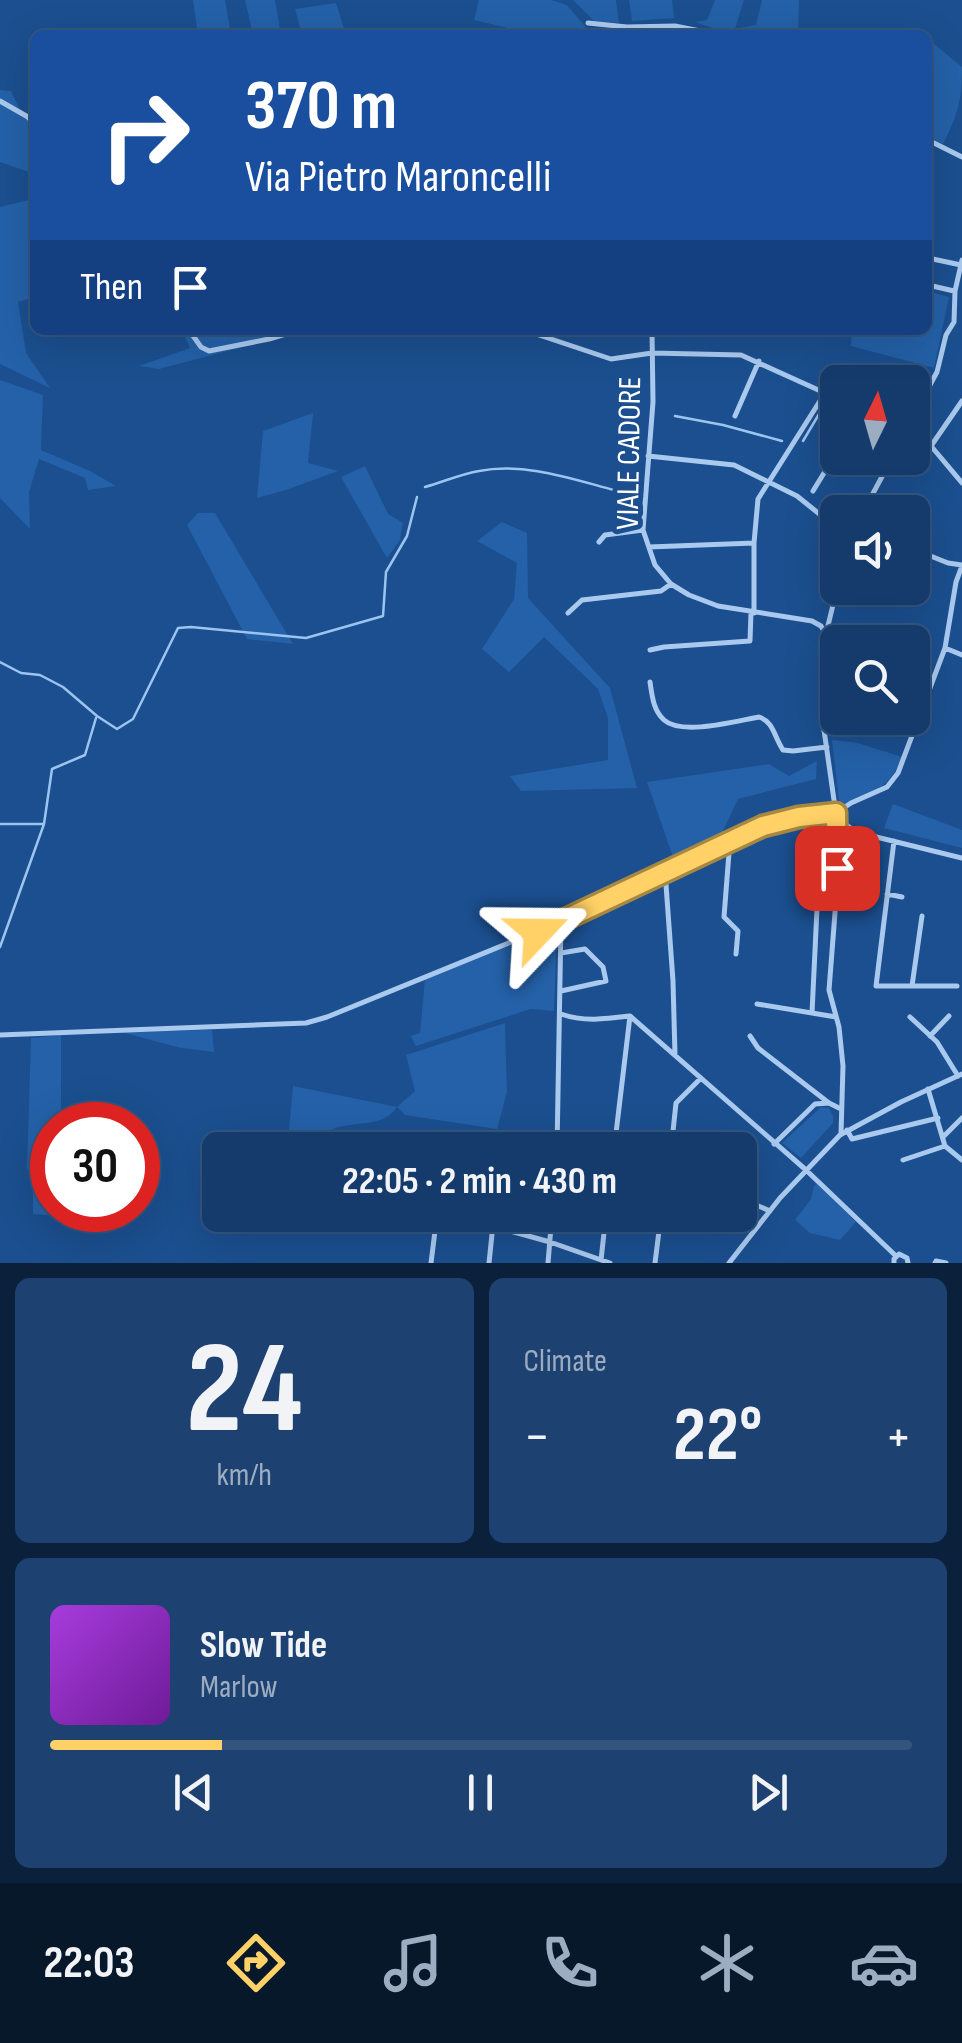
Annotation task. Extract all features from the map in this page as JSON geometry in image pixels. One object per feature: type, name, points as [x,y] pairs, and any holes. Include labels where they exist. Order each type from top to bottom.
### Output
[{"type":"street","points":[[588,23],[675,26],[688,30]]},
{"type":"street","points":[[0,100],[30,120]]},
{"type":"street","points":[[932,142],[962,157]]},
{"type":"street","points":[[930,385],[954,322],[954,291],[961,262],[932,258]]},
{"type":"street","points":[[932,285],[954,291]]},
{"type":"street","points":[[192,335],[210,351],[282,335]]},
{"type":"street","points":[[539,335],[610,359],[652,354],[742,355],[820,391]]},
{"type":"street","name":"VIALE CADORE","points":[[652,335],[653,402],[644,530],[655,565],[671,584]]},
{"type":"street","points":[[735,416],[759,361]]},
{"type":"street","points":[[962,400],[931,446],[962,483]]},
{"type":"street","points":[[650,650],[750,641],[758,500],[820,401]]},
{"type":"street","points":[[648,456],[734,465],[798,496],[820,514]]},
{"type":"street","points":[[813,491],[823,475]]},
{"type":"street","points":[[599,542],[605,535],[644,530]]},
{"type":"street","points":[[648,547],[754,543]]},
{"type":"street","points":[[0,1036],[306,1022],[561,922],[763,826],[836,813],[887,787],[898,773],[945,648],[962,566],[930,556]]},
{"type":"street","points":[[568,613],[582,600],[661,590],[671,584],[718,606],[820,625]]},
{"type":"street","points":[[945,648],[962,655]]},
{"type":"street","points":[[650,682],[655,706],[664,720],[680,727],[759,717],[772,726],[782,750],[826,746]]},
{"type":"street","points":[[825,735],[836,813],[837,868],[829,990],[843,1066],[840,1108],[844,1132],[852,1140],[938,1118]]},
{"type":"street","points":[[836,813],[856,832],[962,858]]},
{"type":"street","points":[[730,840],[724,917],[738,931],[736,954]]},
{"type":"street","points":[[894,841],[876,986],[957,986]]},
{"type":"street","points":[[812,1013],[819,867],[837,868]]},
{"type":"street","points":[[665,871],[675,1054]]},
{"type":"street","points":[[888,894],[902,897]]},
{"type":"street","points":[[912,986],[922,916]]},
{"type":"street","points":[[558,1132],[561,922]]},
{"type":"street","points":[[561,952],[584,949],[603,967],[606,981],[561,991]]},
{"type":"street","points":[[757,1004],[836,1017]]},
{"type":"street","points":[[560,1014],[598,1020],[630,1016],[806,1170],[895,1259],[903,1254],[908,1263]]},
{"type":"street","points":[[616,1132],[630,1016]]},
{"type":"street","points":[[930,1036],[949,1016]]},
{"type":"street","points":[[729,1263],[770,1211],[844,1132],[960,1075],[938,1042],[910,1017]]},
{"type":"street","points":[[750,1036],[758,1048],[840,1108]]},
{"type":"street","points":[[672,1132],[676,1103],[701,1078]]},
{"type":"street","points":[[928,1089],[945,1146],[962,1160]]},
{"type":"street","points":[[774,1144],[815,1104],[829,1103]]},
{"type":"street","points":[[943,1136],[962,1118]]},
{"type":"street","points":[[904,1160],[945,1146]]},
{"type":"street","points":[[757,1205],[770,1211]]},
{"type":"street","points":[[431,1263],[435,1232]]},
{"type":"street","points":[[489,1263],[492,1232]]},
{"type":"street","points":[[511,1232],[610,1263]]},
{"type":"street","points":[[548,1263],[551,1232]]},
{"type":"street","points":[[601,1262],[604,1232]]},
{"type":"street","points":[[655,1263],[659,1232]]},
{"type":"street","points":[[935,1262],[946,1263]]},
{"type":"shaded area","points":[[193,0],[225,0],[230,30],[197,30]]},
{"type":"shaded area","points":[[245,0],[275,0],[280,30],[252,30]]},
{"type":"shaded area","points":[[479,0],[551,0],[567,5],[588,30],[517,30],[474,20]]},
{"type":"shaded area","points":[[573,0],[616,0],[619,23],[594,21]]},
{"type":"shaded area","points":[[629,0],[672,0],[674,18],[632,21]]},
{"type":"shaded area","points":[[715,0],[744,0],[735,30],[718,30],[695,22],[707,20]]},
{"type":"shaded area","points":[[762,0],[799,0],[798,30],[740,30],[756,25]]},
{"type":"shaded area","points":[[336,3],[344,30],[301,30],[295,9]]},
{"type":"shaded area","points":[[932,42],[962,67],[958,107],[943,144],[932,138]]},
{"type":"shaded area","points":[[0,90],[11,91],[19,108],[30,118],[30,172],[0,162]]},
{"type":"shaded area","points":[[30,200],[30,298],[18,302],[26,353],[50,388],[0,364],[0,207]]},
{"type":"shaded area","points":[[932,292],[949,297],[934,368],[851,346],[852,335],[932,335]]},
{"type":"shaded area","points":[[184,335],[288,335],[159,369],[139,366],[190,348]]},
{"type":"shaded area","points":[[0,380],[43,395],[41,450],[116,486],[88,490],[85,478],[39,459],[29,492],[30,529],[0,498]]},
{"type":"shaded area","points":[[313,413],[308,463],[338,471],[257,498],[263,431]]},
{"type":"shaded area","points":[[365,466],[388,514],[403,523],[400,540],[387,558],[341,477]]},
{"type":"shaded area","points":[[198,513],[215,513],[293,644],[247,639],[187,525]]},
{"type":"shaded area","points":[[502,522],[527,533],[528,598],[610,688],[637,788],[521,791],[510,776],[608,760],[608,718],[598,689],[544,637],[509,672],[482,649],[514,599],[517,563],[477,541]]},
{"type":"shaded area","points":[[832,740],[858,743],[902,757],[885,783],[842,805]]},
{"type":"shaded area","points":[[817,761],[816,779],[738,799],[720,837],[674,860],[647,782],[769,764],[789,776]]},
{"type":"shaded area","points":[[893,804],[962,830],[962,848],[884,828]]},
{"type":"shaded area","points":[[557,927],[554,1011],[531,1009],[416,1046],[411,1036],[420,1033],[425,979]]},
{"type":"shaded area","points":[[505,1023],[507,1092],[497,1129],[405,1115],[397,1107],[415,1091],[406,1055]]},
{"type":"shaded area","points":[[212,1030],[214,1052],[181,1048],[121,1032]]},
{"type":"shaded area","points":[[61,1035],[61,1102],[30,1102],[30,1170],[27,1169],[31,1038]]},
{"type":"shaded area","points":[[293,1086],[397,1107],[381,1120],[328,1132],[289,1132]]},
{"type":"shaded area","points":[[821,1107],[829,1108],[833,1123],[801,1158],[782,1143]]},
{"type":"shaded area","points":[[817,1184],[856,1222],[840,1240],[810,1233],[795,1220]]},
{"type":"waterway","points":[[803,441],[820,412]]},
{"type":"waterway","points":[[675,416],[782,441]]},
{"type":"waterway","points":[[425,487],[472,472],[513,469],[548,473],[614,490],[633,481],[636,469]]},
{"type":"waterway","points":[[0,662],[63,687],[117,729],[133,719],[178,628],[306,638],[383,616],[386,572],[407,536],[417,497]]},
{"type":"waterway","points":[[0,947],[44,824],[52,769],[85,755],[96,718]]},
{"type":"waterway","points":[[0,824],[43,824]]},
{"type":"route","points":[[538,932],[730,840],[799,817],[836,813],[837,868]]}]
